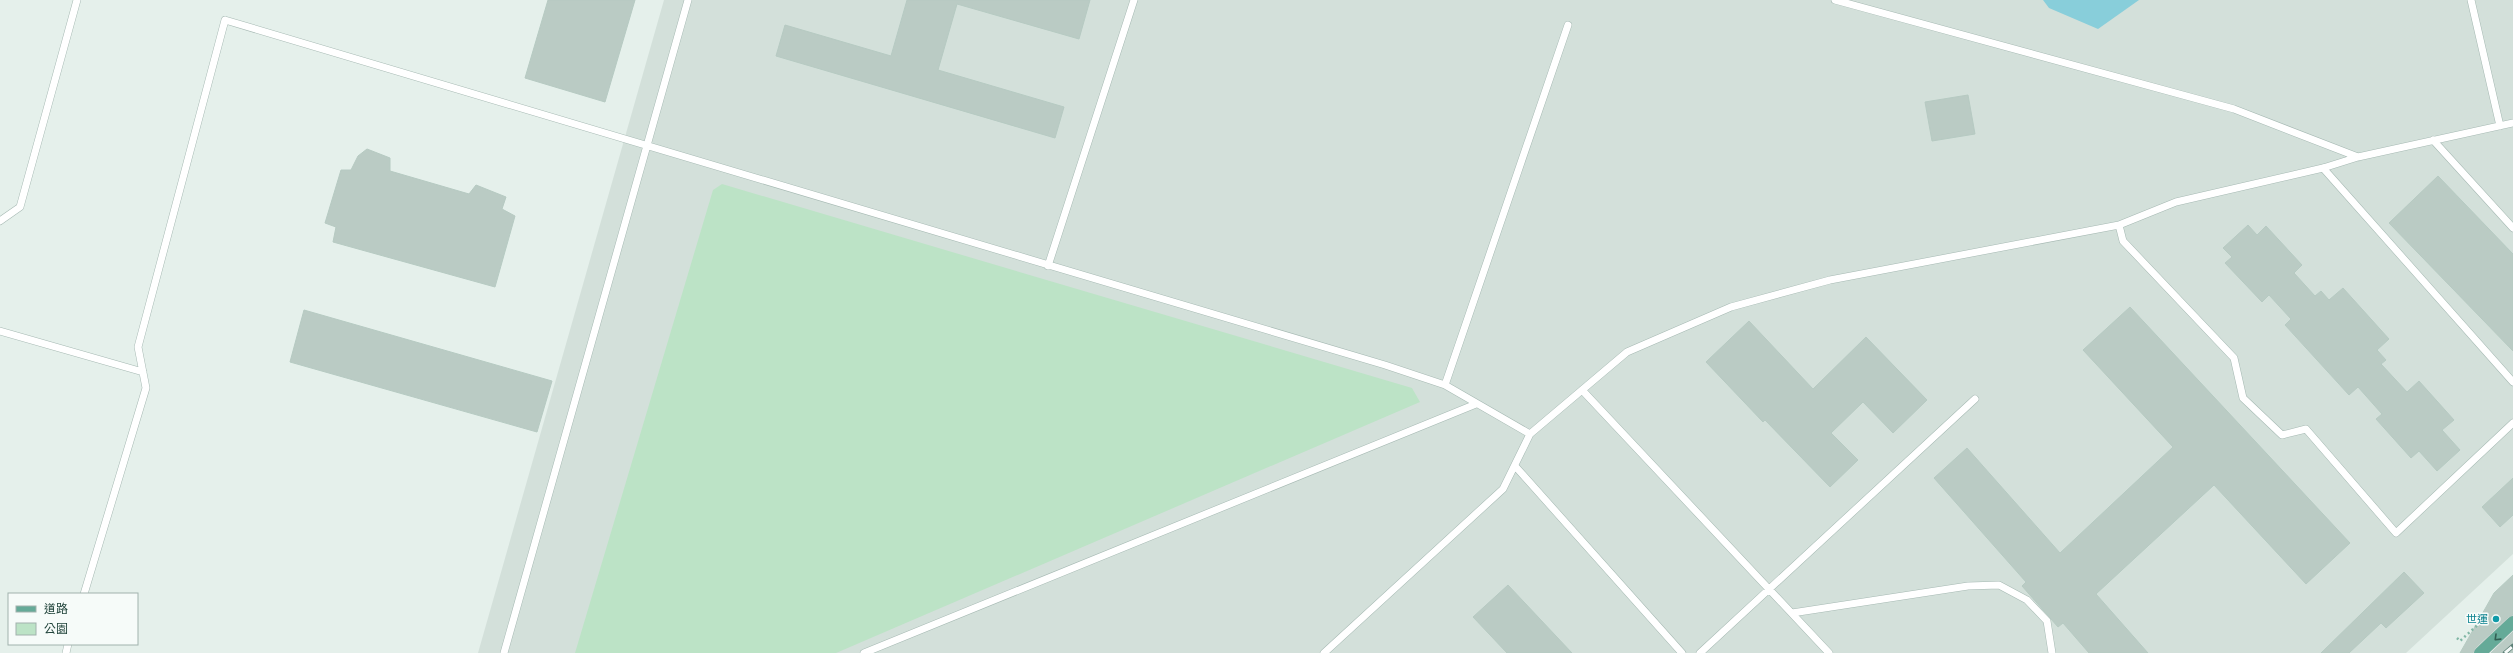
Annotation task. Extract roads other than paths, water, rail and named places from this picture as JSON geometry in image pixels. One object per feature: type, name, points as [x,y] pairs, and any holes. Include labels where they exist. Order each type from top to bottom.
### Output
[{"type":"main road","points":[[2480,653],[2513,622]]},
{"type":"lane","points":[[0,221],[20,207],[77,0]]},
{"type":"lane","points":[[504,653],[688,0]]},
{"type":"lane","points":[[1048,266],[1134,0]]},
{"type":"lane","points":[[1835,0],[2234,109],[2358,157]]},
{"type":"lane","points":[[2471,0],[2500,126]]},
{"type":"lane","points":[[84,593],[146,388],[138,347],[225,20],[648,145],[1445,385],[1530,434]]},
{"type":"lane","points":[[1445,385],[1568,25]]},
{"type":"lane","points":[[1324,653],[1502,489],[1530,434],[1627,352],[1731,307],[1830,280],[2119,225],[2176,202],[2323,168],[2358,157],[2513,123]]},
{"type":"lane","points":[[2433,140],[2513,228]]},
{"type":"lane","points":[[2323,168],[2513,382]]},
{"type":"lane","points":[[2119,225],[2123,241],[2234,358],[2243,398],[2282,435],[2306,429],[2396,533],[2513,424]]},
{"type":"lane","points":[[0,331],[143,372]]},
{"type":"lane","points":[[1582,390],[1829,653]]},
{"type":"lane","points":[[1700,653],[1770,590],[1975,399]]},
{"type":"lane","points":[[864,653],[1476,404]]},
{"type":"lane","points":[[1515,466],[1682,653]]},
{"type":"lane","points":[[1792,613],[1968,586],[1999,585],[2027,600],[2047,621],[2052,653]]},
{"type":"water","points":[[2043,0],[2139,0],[2098,29],[2049,8]]},
{"type":"railway","points":[[2505,653],[2513,646]]},
{"type":"place","name":"世運","points":[[2496,619]]}]
